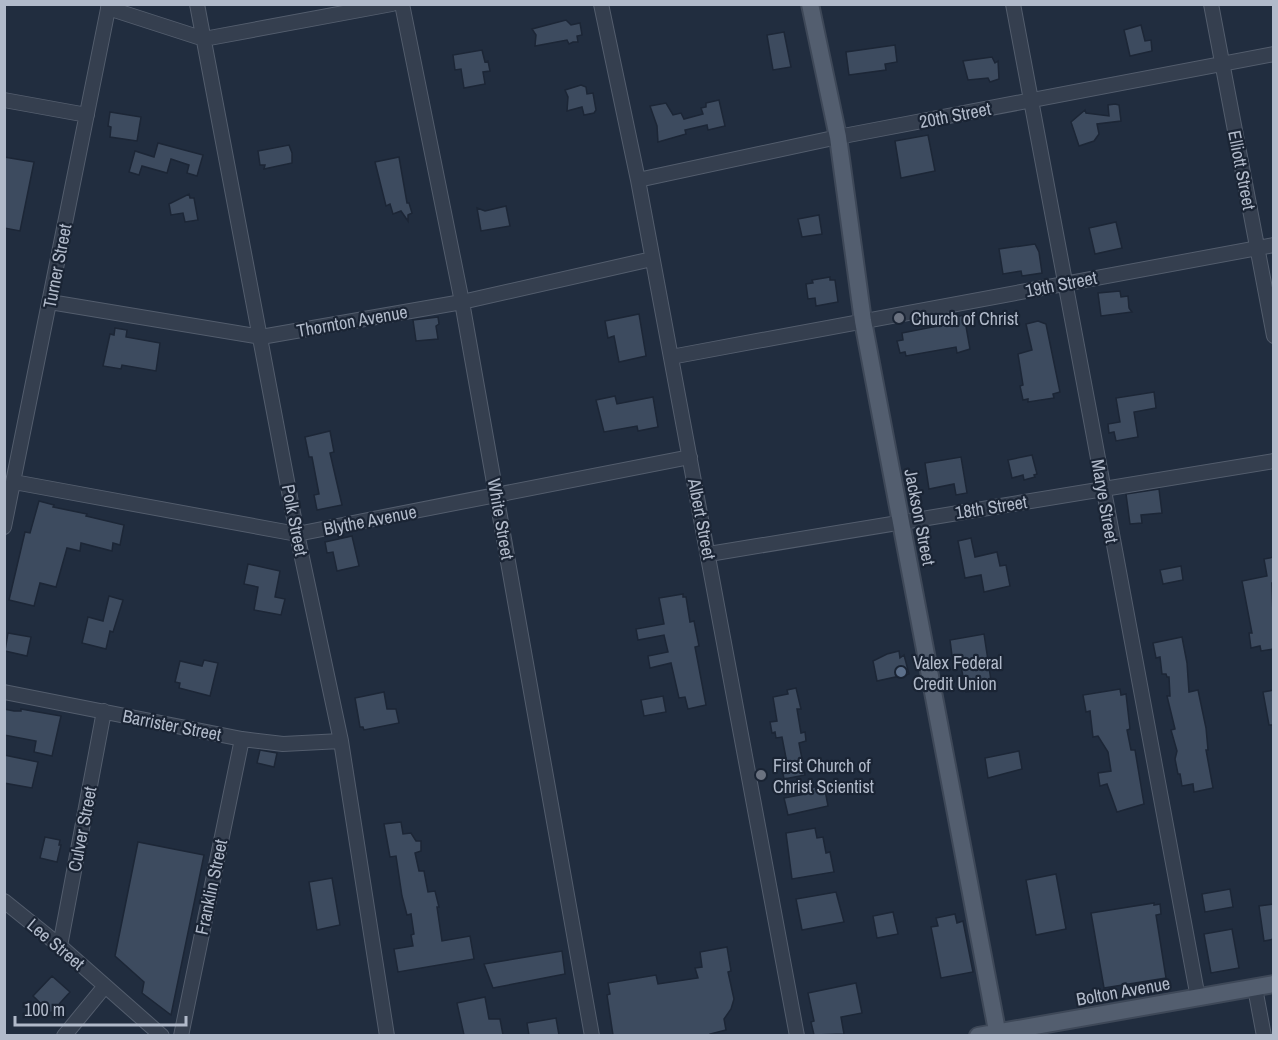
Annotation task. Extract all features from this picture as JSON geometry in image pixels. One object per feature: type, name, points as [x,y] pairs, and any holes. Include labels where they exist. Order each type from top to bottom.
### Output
[{"type":"main road","name":"Jackson Street","points":[[810,4],[838,137],[863,321],[998,1034]]},
{"type":"main road","name":"Bolton Avenue","points":[[978,1035],[998,1034],[1274,984]]},
{"type":"street","name":"Polk Street","points":[[197,4],[297,534],[341,741],[387,1035]]},
{"type":"street","points":[[108,6],[204,39],[392,4]]},
{"type":"street","name":"White Street","points":[[402,4],[462,302],[592,1035]]},
{"type":"street","name":"Albert Street","points":[[601,4],[638,180],[798,1035]]},
{"type":"street","name":"Marye Street","points":[[1013,4],[1067,283],[1198,998]]},
{"type":"street","name":"Elliott Street","points":[[1211,4],[1274,336]]},
{"type":"street","name":"Turner Street","points":[[4,527],[108,6]]},
{"type":"street","name":"20th Street","points":[[638,180],[838,137],[1274,54]]},
{"type":"street","points":[[4,100],[87,115]]},
{"type":"street","name":"19th Street","points":[[670,357],[1274,245]]},
{"type":"street","name":"Thornton Avenue","points":[[50,302],[261,337],[462,302],[652,259]]},
{"type":"street","name":"Blythe Avenue","points":[[14,482],[297,534],[690,457]]},
{"type":"street","name":"18th Street","points":[[709,554],[1274,461]]},
{"type":"street","name":"Barrister Street","points":[[4,692],[242,739],[283,744],[341,741]]},
{"type":"street","name":"Culver Street","points":[[60,946],[104,711]]},
{"type":"street","name":"Franklin Street","points":[[181,1035],[242,739]]},
{"type":"street","name":"Lee Street","points":[[4,901],[60,946],[162,1035]]},
{"type":"street","points":[[64,1035],[105,986]]},
{"type":"street","points":[[1255,988],[1264,1035]]},
{"type":"building","points":[[566,20],[571,25],[580,23],[582,35],[577,36],[578,42],[569,44],[567,40],[535,46],[536,35],[532,29]]},
{"type":"building","points":[[1141,25],[1145,41],[1151,40],[1152,51],[1130,56],[1124,30]]},
{"type":"building","points":[[784,32],[791,67],[773,70],[767,35]]},
{"type":"building","points":[[895,45],[897,62],[885,64],[886,70],[849,75],[846,52]]},
{"type":"building","points":[[482,50],[490,71],[483,72],[485,84],[464,88],[461,69],[455,70],[453,55]]},
{"type":"building","points":[[992,57],[995,63],[998,61],[999,79],[990,82],[988,78],[968,80],[963,61]]},
{"type":"building","points":[[581,85],[586,87],[587,94],[593,93],[596,110],[594,113],[584,115],[582,107],[567,111],[568,97],[565,90]]},
{"type":"building","points":[[719,100],[725,126],[708,130],[707,125],[685,130],[686,134],[658,142],[657,126],[650,106],[666,103],[673,115],[681,113],[684,119],[703,114],[701,108],[706,107],[706,103]]},
{"type":"building","points":[[1108,105],[1119,105],[1121,121],[1097,124],[1099,134],[1094,141],[1079,146],[1071,122],[1085,110],[1086,113],[1109,116]]},
{"type":"building","points":[[110,112],[141,117],[137,141],[110,137],[111,127],[108,126]]},
{"type":"building","points":[[928,135],[935,171],[901,178],[895,141]]},
{"type":"building","points":[[158,143],[203,155],[197,176],[187,173],[189,165],[171,159],[167,173],[142,166],[139,175],[129,172],[135,151],[154,157]]},
{"type":"building","points":[[289,145],[292,163],[264,169],[265,165],[260,165],[258,151]]},
{"type":"building","points":[[4,157],[34,162],[20,231],[4,228]]},
{"type":"building","points":[[399,157],[407,203],[412,213],[408,215],[408,221],[401,211],[393,214],[390,204],[386,206],[375,162]]},
{"type":"building","points":[[189,194],[190,198],[194,198],[198,220],[185,222],[183,213],[171,215],[169,204]]},
{"type":"building","points":[[506,206],[510,226],[481,231],[477,208],[485,211]]},
{"type":"building","points":[[819,215],[822,234],[802,237],[798,219]]},
{"type":"building","points":[[1116,222],[1122,248],[1095,254],[1089,228]]},
{"type":"building","points":[[1035,244],[1039,252],[1042,273],[1022,276],[1021,271],[1003,274],[999,249]]},
{"type":"building","points":[[830,277],[830,280],[835,280],[838,302],[816,306],[815,298],[808,299],[806,284],[813,283],[812,280]]},
{"type":"building","points":[[1120,291],[1121,297],[1128,296],[1129,308],[1132,312],[1101,316],[1098,293]]},
{"type":"building","points":[[639,314],[646,356],[619,362],[614,336],[608,338],[605,321]]},
{"type":"building","points":[[964,315],[970,349],[957,353],[956,347],[906,356],[905,352],[900,353],[897,341],[903,340],[902,333],[953,323],[952,318]]},
{"type":"building","points":[[438,317],[439,324],[436,326],[438,339],[416,341],[413,320]]},
{"type":"building","points":[[1038,321],[1046,324],[1060,392],[1053,394],[1054,398],[1028,402],[1028,399],[1023,400],[1020,386],[1023,385],[1018,354],[1032,350],[1026,324]]},
{"type":"building","points":[[115,328],[127,330],[126,337],[160,343],[156,371],[122,365],[121,369],[103,366],[110,334],[114,335]]},
{"type":"building","points":[[1154,392],[1156,408],[1134,412],[1138,437],[1116,441],[1114,432],[1109,433],[1108,424],[1120,422],[1116,398]]},
{"type":"building","points":[[615,396],[617,404],[653,397],[658,427],[638,431],[637,426],[604,432],[596,400]]},
{"type":"building","points":[[330,431],[334,452],[330,453],[342,505],[317,510],[314,495],[319,494],[312,457],[309,457],[305,437]]},
{"type":"building","points":[[1032,455],[1037,474],[1034,475],[1035,477],[1024,480],[1023,475],[1012,478],[1008,460]]},
{"type":"building","points":[[961,457],[967,493],[956,495],[954,484],[929,489],[925,463]]},
{"type":"building","points":[[1159,489],[1162,513],[1141,515],[1142,523],[1130,524],[1126,494]]},
{"type":"building","points":[[39,501],[54,505],[53,507],[124,525],[120,545],[113,543],[112,551],[81,543],[80,551],[67,548],[56,587],[40,583],[34,606],[9,600],[25,532],[30,533]]},
{"type":"building","points":[[352,536],[359,566],[337,571],[333,552],[327,553],[325,542]]},
{"type":"building","points":[[971,538],[975,557],[997,552],[1000,566],[1006,565],[1010,586],[984,592],[981,575],[965,578],[958,541]]},
{"type":"building","points":[[1274,557],[1274,583],[1272,583],[1274,649],[1261,651],[1260,646],[1251,648],[1249,633],[1252,633],[1242,581],[1267,576],[1264,559]]},
{"type":"building","points":[[248,564],[280,571],[275,597],[285,599],[281,615],[254,610],[258,587],[244,584]]},
{"type":"building","points":[[1181,566],[1183,580],[1163,584],[1160,570]]},
{"type":"building","points":[[683,594],[683,597],[686,597],[690,622],[694,621],[699,646],[695,647],[706,705],[688,709],[685,697],[679,698],[671,663],[650,668],[648,656],[668,652],[664,635],[638,640],[636,629],[664,624],[659,598]]},
{"type":"building","points":[[109,596],[123,600],[113,632],[110,631],[106,649],[82,643],[88,617],[103,621]]},
{"type":"building","points":[[8,633],[31,637],[27,656],[5,651]]},
{"type":"building","points":[[984,634],[992,687],[966,692],[960,661],[953,663],[950,640]]},
{"type":"building","points":[[1182,637],[1189,692],[1198,690],[1206,728],[1208,750],[1206,750],[1213,788],[1194,792],[1193,784],[1182,786],[1180,774],[1178,774],[1175,759],[1177,751],[1171,730],[1175,729],[1167,696],[1170,696],[1169,677],[1162,674],[1160,657],[1156,658],[1153,643]]},
{"type":"building","points":[[899,651],[900,658],[904,655],[909,674],[877,681],[873,661]]},
{"type":"building","points":[[204,660],[218,663],[210,696],[179,688],[180,683],[175,682],[180,661],[202,666]]},
{"type":"building","points":[[796,688],[801,709],[797,709],[801,733],[805,732],[806,741],[799,743],[805,775],[784,779],[780,759],[786,758],[782,737],[776,738],[775,732],[772,733],[770,722],[777,721],[773,697],[788,694],[787,690]]},
{"type":"building","points":[[1120,689],[1121,695],[1126,694],[1130,729],[1127,730],[1131,750],[1135,750],[1144,804],[1117,812],[1107,784],[1100,786],[1098,773],[1111,771],[1108,752],[1098,736],[1093,737],[1090,711],[1086,712],[1083,695]]},
{"type":"building","points":[[1274,690],[1274,725],[1269,725],[1263,692]]},
{"type":"building","points":[[384,692],[387,709],[396,709],[399,723],[364,730],[360,727],[355,698]]},
{"type":"building","points":[[663,696],[666,712],[644,716],[641,700]]},
{"type":"building","points":[[4,709],[21,711],[21,709],[61,716],[52,756],[34,752],[36,741],[4,735]]},
{"type":"building","points":[[260,750],[277,753],[274,767],[257,763]]},
{"type":"building","points":[[1019,751],[1022,769],[988,778],[985,758]]},
{"type":"building","points":[[4,755],[38,762],[32,788],[4,783]]},
{"type":"building","points":[[824,785],[828,806],[788,815],[784,798],[811,793],[810,788]]},
{"type":"building","points":[[401,822],[403,834],[411,833],[416,841],[421,841],[421,851],[415,853],[419,871],[424,871],[428,892],[435,891],[442,941],[470,936],[474,959],[398,972],[394,949],[413,946],[411,935],[414,934],[411,914],[407,915],[402,896],[396,856],[390,857],[384,824]]},
{"type":"building","points":[[815,828],[817,838],[823,837],[826,853],[830,852],[834,872],[792,879],[786,833]]},
{"type":"building","points":[[45,837],[60,840],[57,862],[40,858]]},
{"type":"building","points":[[138,842],[204,855],[171,1015],[142,993],[144,982],[115,956]]},
{"type":"building","points":[[1056,874],[1066,929],[1036,935],[1026,880]]},
{"type":"building","points":[[332,878],[340,925],[317,930],[309,882]]},
{"type":"building","points":[[1230,889],[1233,907],[1205,912],[1202,894]]},
{"type":"building","points":[[836,892],[844,922],[802,930],[796,899]]},
{"type":"building","points":[[1154,903],[1154,905],[1160,904],[1161,914],[1156,915],[1166,978],[1104,988],[1091,913]]},
{"type":"building","points":[[1274,904],[1274,939],[1264,941],[1259,906]]},
{"type":"building","points":[[893,912],[898,934],[877,938],[873,916]]},
{"type":"building","points":[[955,914],[957,923],[963,921],[973,972],[941,978],[931,927],[938,926],[936,918]]},
{"type":"building","points":[[1232,929],[1239,968],[1211,973],[1204,934]]},
{"type":"building","points":[[727,947],[731,971],[728,972],[734,999],[724,1019],[726,1030],[710,1035],[613,1035],[607,995],[610,994],[608,983],[656,975],[658,984],[698,978],[695,968],[702,967],[700,952]]},
{"type":"building","points":[[562,951],[565,974],[493,988],[484,964]]},
{"type":"building","points":[[52,976],[70,992],[51,1013],[33,996]]},
{"type":"building","points":[[856,983],[862,1013],[841,1017],[844,1034],[814,1035],[811,1022],[814,1021],[808,993]]},
{"type":"building","points":[[485,997],[489,1019],[500,1019],[503,1035],[464,1035],[457,1003]]},
{"type":"building","points":[[556,1018],[559,1035],[529,1035],[527,1023]]},
{"type":"place","name":"Church of Christ","points":[[899,318]]},
{"type":"place","name":"Valex Federal Credit Union","points":[[901,672]]},
{"type":"place","name":"First Church of Christ Scientist","points":[[761,775]]}]
